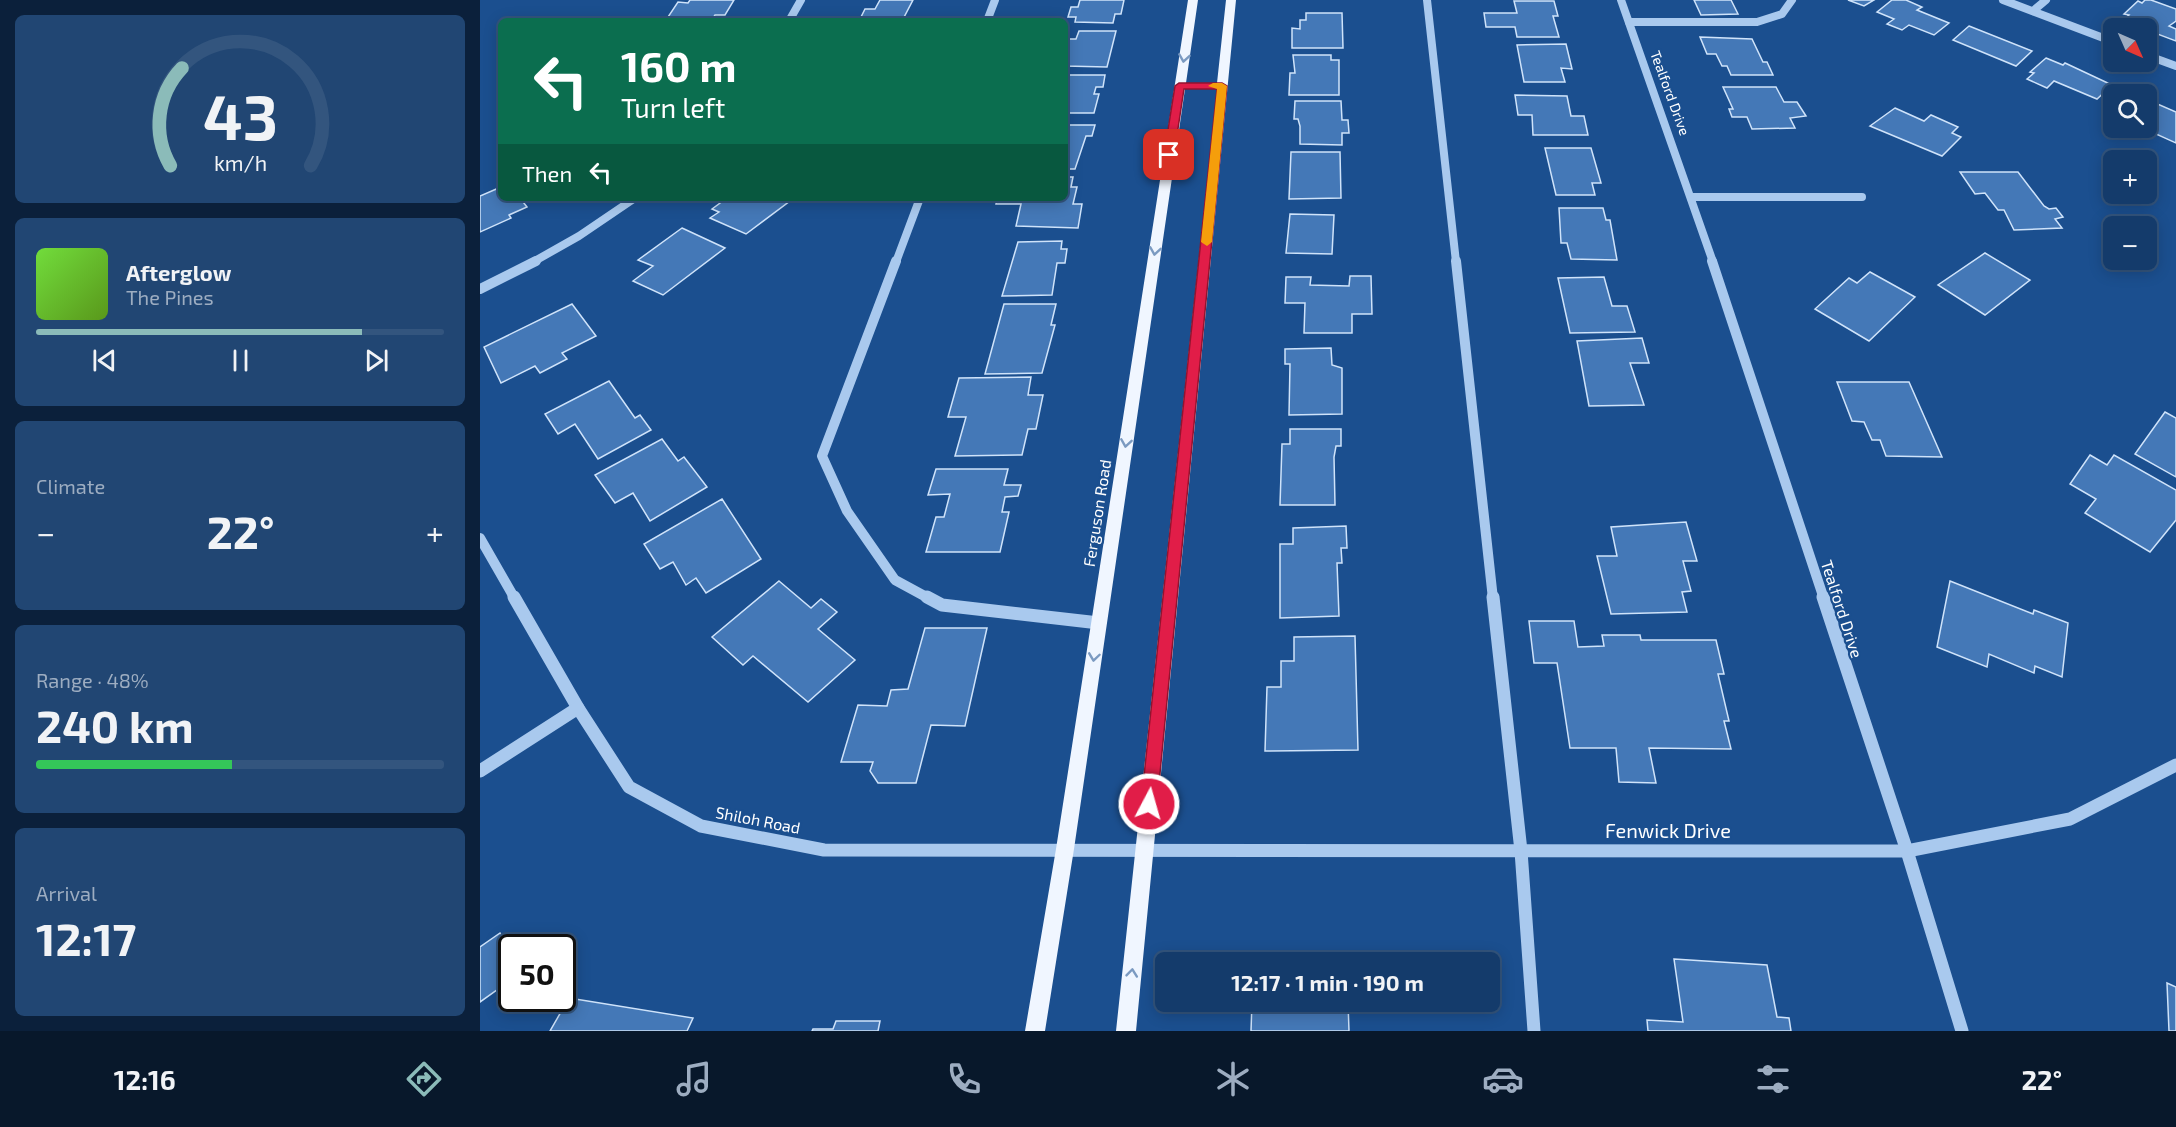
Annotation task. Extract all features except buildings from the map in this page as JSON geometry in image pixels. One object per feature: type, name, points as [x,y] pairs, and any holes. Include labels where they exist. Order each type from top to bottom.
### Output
[{"type":"main road","name":"Ferguson Road","points":[[1035,1031],[1065,849],[1192,0]]},
{"type":"main road","points":[[1126,1031],[1231,0]]},
{"type":"main road","points":[[1179,86],[1222,86]]},
{"type":"street","points":[[791,18],[801,0]]},
{"type":"street","points":[[988,18],[995,0]]},
{"type":"street","points":[[1427,0],[1521,851],[1534,1031]]},
{"type":"street","name":"Tealford Drive","points":[[1621,0],[1691,197],[1906,851],[1962,1031]]},
{"type":"street","points":[[1629,22],[1757,22],[1778,18],[1789,8],[1792,0]]},
{"type":"street","points":[[2003,0],[2103,38]]},
{"type":"street","points":[[2033,11],[2046,0]]},
{"type":"street","points":[[2157,59],[2176,66]]},
{"type":"street","points":[[1691,197],[1863,197]]},
{"type":"street","points":[[480,289],[520,270],[606,220],[631,201]]},
{"type":"street","points":[[919,201],[822,456],[847,511],[896,580],[942,605],[1099,623]]},
{"type":"street","name":"Shiloh Road","points":[[480,538],[578,708],[629,787],[701,826],[824,850],[1144,851]]},
{"type":"street","points":[[480,771],[578,708]]},
{"type":"street","name":"Fenwick Drive","points":[[1144,851],[1906,851],[2070,819],[2176,765]]},
{"type":"slow traffic","points":[[1207,242],[1222,86],[1213,86]]},
{"type":"route","points":[[1149,804],[1222,86],[1179,86],[1169,155]]}]
